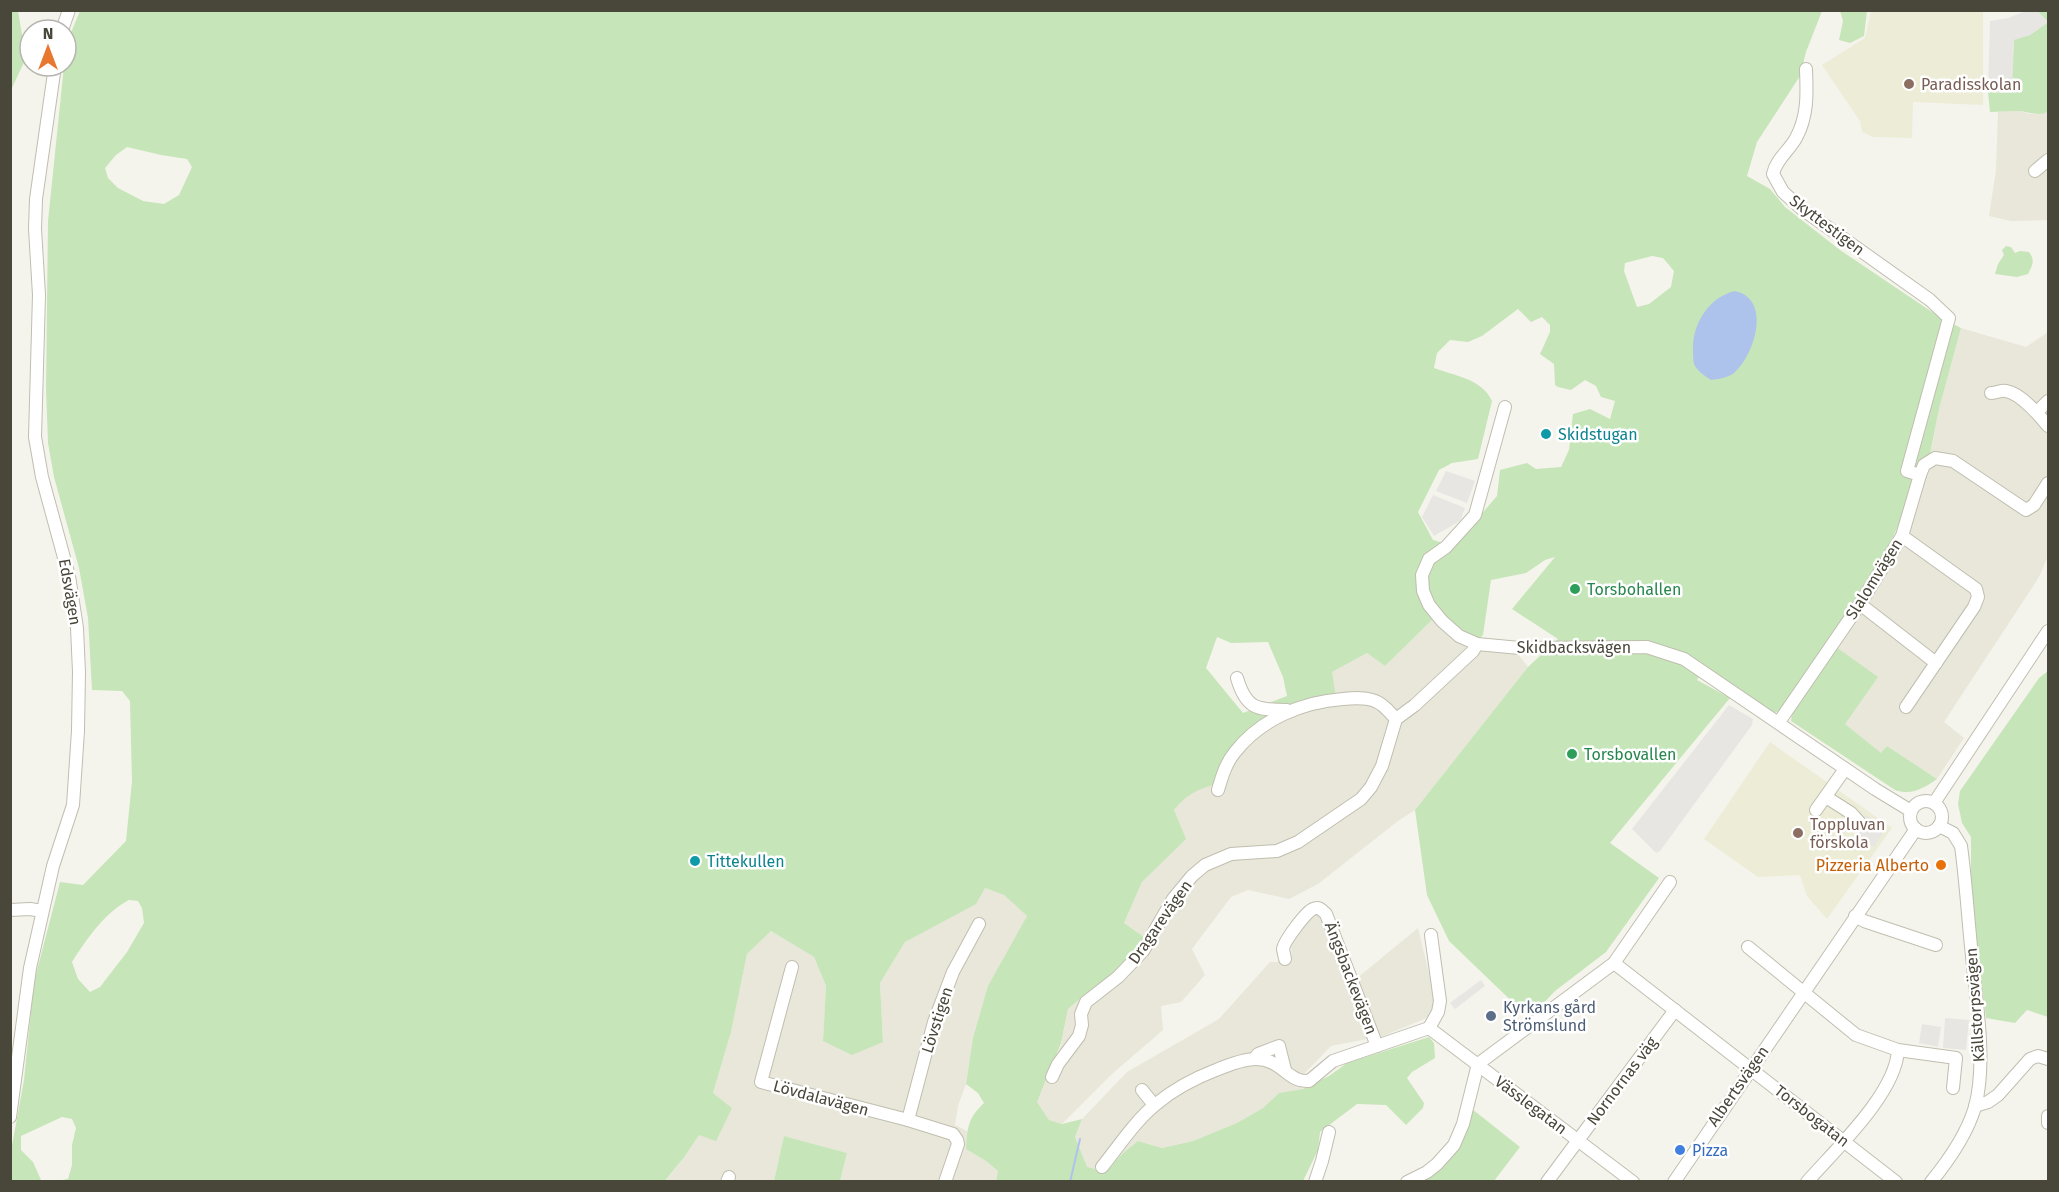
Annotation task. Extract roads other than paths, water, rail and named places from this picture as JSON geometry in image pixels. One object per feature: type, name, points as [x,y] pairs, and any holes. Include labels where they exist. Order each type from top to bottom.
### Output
[{"type":"street","name":"Skyttestigen","points":[[1806,69],[1808,105],[1796,139],[1774,166],[1773,174],[1783,192],[1802,209],[1930,300],[1949,318],[1906,471],[1920,475]]},
{"type":"street","name":"Edsvägen","points":[[10,1117],[30,968],[42,912],[73,805],[79,720],[77,628],[69,576],[42,477],[35,437],[39,295],[35,228],[36,199],[53,78]]},
{"type":"street","points":[[2035,171],[2049,160]]},
{"type":"street","points":[[1991,393],[2006,391],[2016,396],[2037,412],[2049,426]]},
{"type":"street","points":[[2037,412],[2049,401]]},
{"type":"street","name":"Skidbacksvägen","points":[[1505,407],[1475,515],[1446,547],[1429,559],[1422,575],[1423,591],[1429,605],[1442,621],[1459,636],[1477,644],[1520,648],[1647,647],[1683,658],[1845,769],[1911,811]]},
{"type":"street","points":[[1920,475],[1924,465],[1935,458],[1953,461],[2026,510],[2034,505],[2049,483]]},
{"type":"street","name":"Slalomvägen","points":[[1779,722],[1860,604],[1902,536],[1920,475]]},
{"type":"street","points":[[1902,536],[1976,589],[1978,597],[1974,607],[1906,707]]},
{"type":"street","points":[[1860,604],[1936,663]]},
{"type":"street","points":[[1934,803],[2049,631]]},
{"type":"street","points":[[1218,790],[1222,773],[1234,753],[1251,736],[1279,716],[1323,700],[1368,699],[1377,701],[1396,719],[1415,705],[1473,651],[1477,644]]},
{"type":"street","points":[[1237,678],[1244,698],[1250,704],[1262,709],[1291,710]]},
{"type":"street","name":"Dragarevägen","points":[[1052,1077],[1058,1064],[1079,1036],[1082,1025],[1081,1014],[1086,1002],[1118,977],[1143,951],[1173,899],[1192,876],[1205,865],[1224,856],[1243,852],[1278,851],[1298,842],[1360,799],[1371,787],[1382,766],[1396,719]]},
{"type":"street","points":[[1816,810],[1845,769]]},
{"type":"street","points":[[1826,797],[1851,813],[1860,823]]},
{"type":"street","points":[[1919,802],[1934,803],[1941,812],[1936,830],[1928,833],[1916,829],[1910,821],[1911,811],[1919,802]]},
{"type":"street","name":"Källstorpsvägen","points":[[1931,1182],[1970,1122],[1975,1106],[1980,1061],[1980,1038],[1962,855],[1958,839],[1953,833],[1939,825]]},
{"type":"street","name":"Albertsvägen","points":[[1674,1182],[1916,829]]},
{"type":"street","points":[[1407,1182],[1432,1168],[1454,1145],[1463,1124],[1472,1079],[1478,1064],[1614,963],[1670,882]]},
{"type":"street","points":[[10,910],[30,909],[42,912]]},
{"type":"street","name":"Ängsbackevägen","points":[[1285,959],[1283,950],[1288,938],[1311,910],[1322,909],[1326,914],[1377,1046]]},
{"type":"street","points":[[1855,916],[1936,945]]},
{"type":"street","name":"Lövstigen","points":[[908,1120],[934,1022],[953,972],[979,924]]},
{"type":"street","points":[[1102,1167],[1154,1105],[1183,1086],[1211,1072],[1254,1059],[1258,1054],[1279,1046],[1285,1070],[1296,1080],[1309,1081],[1328,1063],[1430,1028],[1438,1012],[1440,1001],[1431,934]]},
{"type":"street","points":[[1748,947],[1856,1035],[1899,1050],[1956,1058],[1953,1088]]},
{"type":"street","name":"Torsbogatan","points":[[1614,963],[1896,1182]]},
{"type":"street","name":"Lövdalavägen","points":[[792,967],[761,1082],[953,1134],[957,1140],[957,1149],[945,1182]]},
{"type":"street","name":"Nornornas väg","points":[[1547,1182],[1675,1010]]},
{"type":"street","name":"Vässlegatan","points":[[1430,1028],[1633,1182]]},
{"type":"street","points":[[1807,1182],[1875,1102],[1892,1077],[1899,1050]]},
{"type":"street","points":[[1975,1106],[1988,1102],[1998,1095],[2030,1059],[2038,1056],[2049,1059]]},
{"type":"street","points":[[1142,1090],[1154,1105]]},
{"type":"street","points":[[2049,1116],[2049,1123]]},
{"type":"street","points":[[1315,1182],[1329,1132]]},
{"type":"water","points":[[1735,291],[1746,296],[1753,305],[1756,328],[1753,341],[1742,365],[1734,373],[1711,380],[1694,364],[1695,331],[1710,305],[1717,299]]},
{"type":"waterway","points":[[1070,1182],[1080,1139]]},
{"type":"place","name":"Paradisskolan","points":[[1909,84]]},
{"type":"place","name":"Skidstugan","points":[[1546,434]]},
{"type":"place","name":"Torsbohallen","points":[[1575,589]]},
{"type":"place","name":"Torsbovallen","points":[[1572,754]]},
{"type":"place","name":"Toppluvan förskola","points":[[1798,833]]},
{"type":"place","name":"Tittekullen","points":[[695,861]]},
{"type":"place","name":"Pizzeria Alberto","points":[[1941,865]]},
{"type":"place","name":"Kyrkans gård Strömslund","points":[[1491,1016]]},
{"type":"place","name":"Pizza","points":[[1680,1150]]}]
